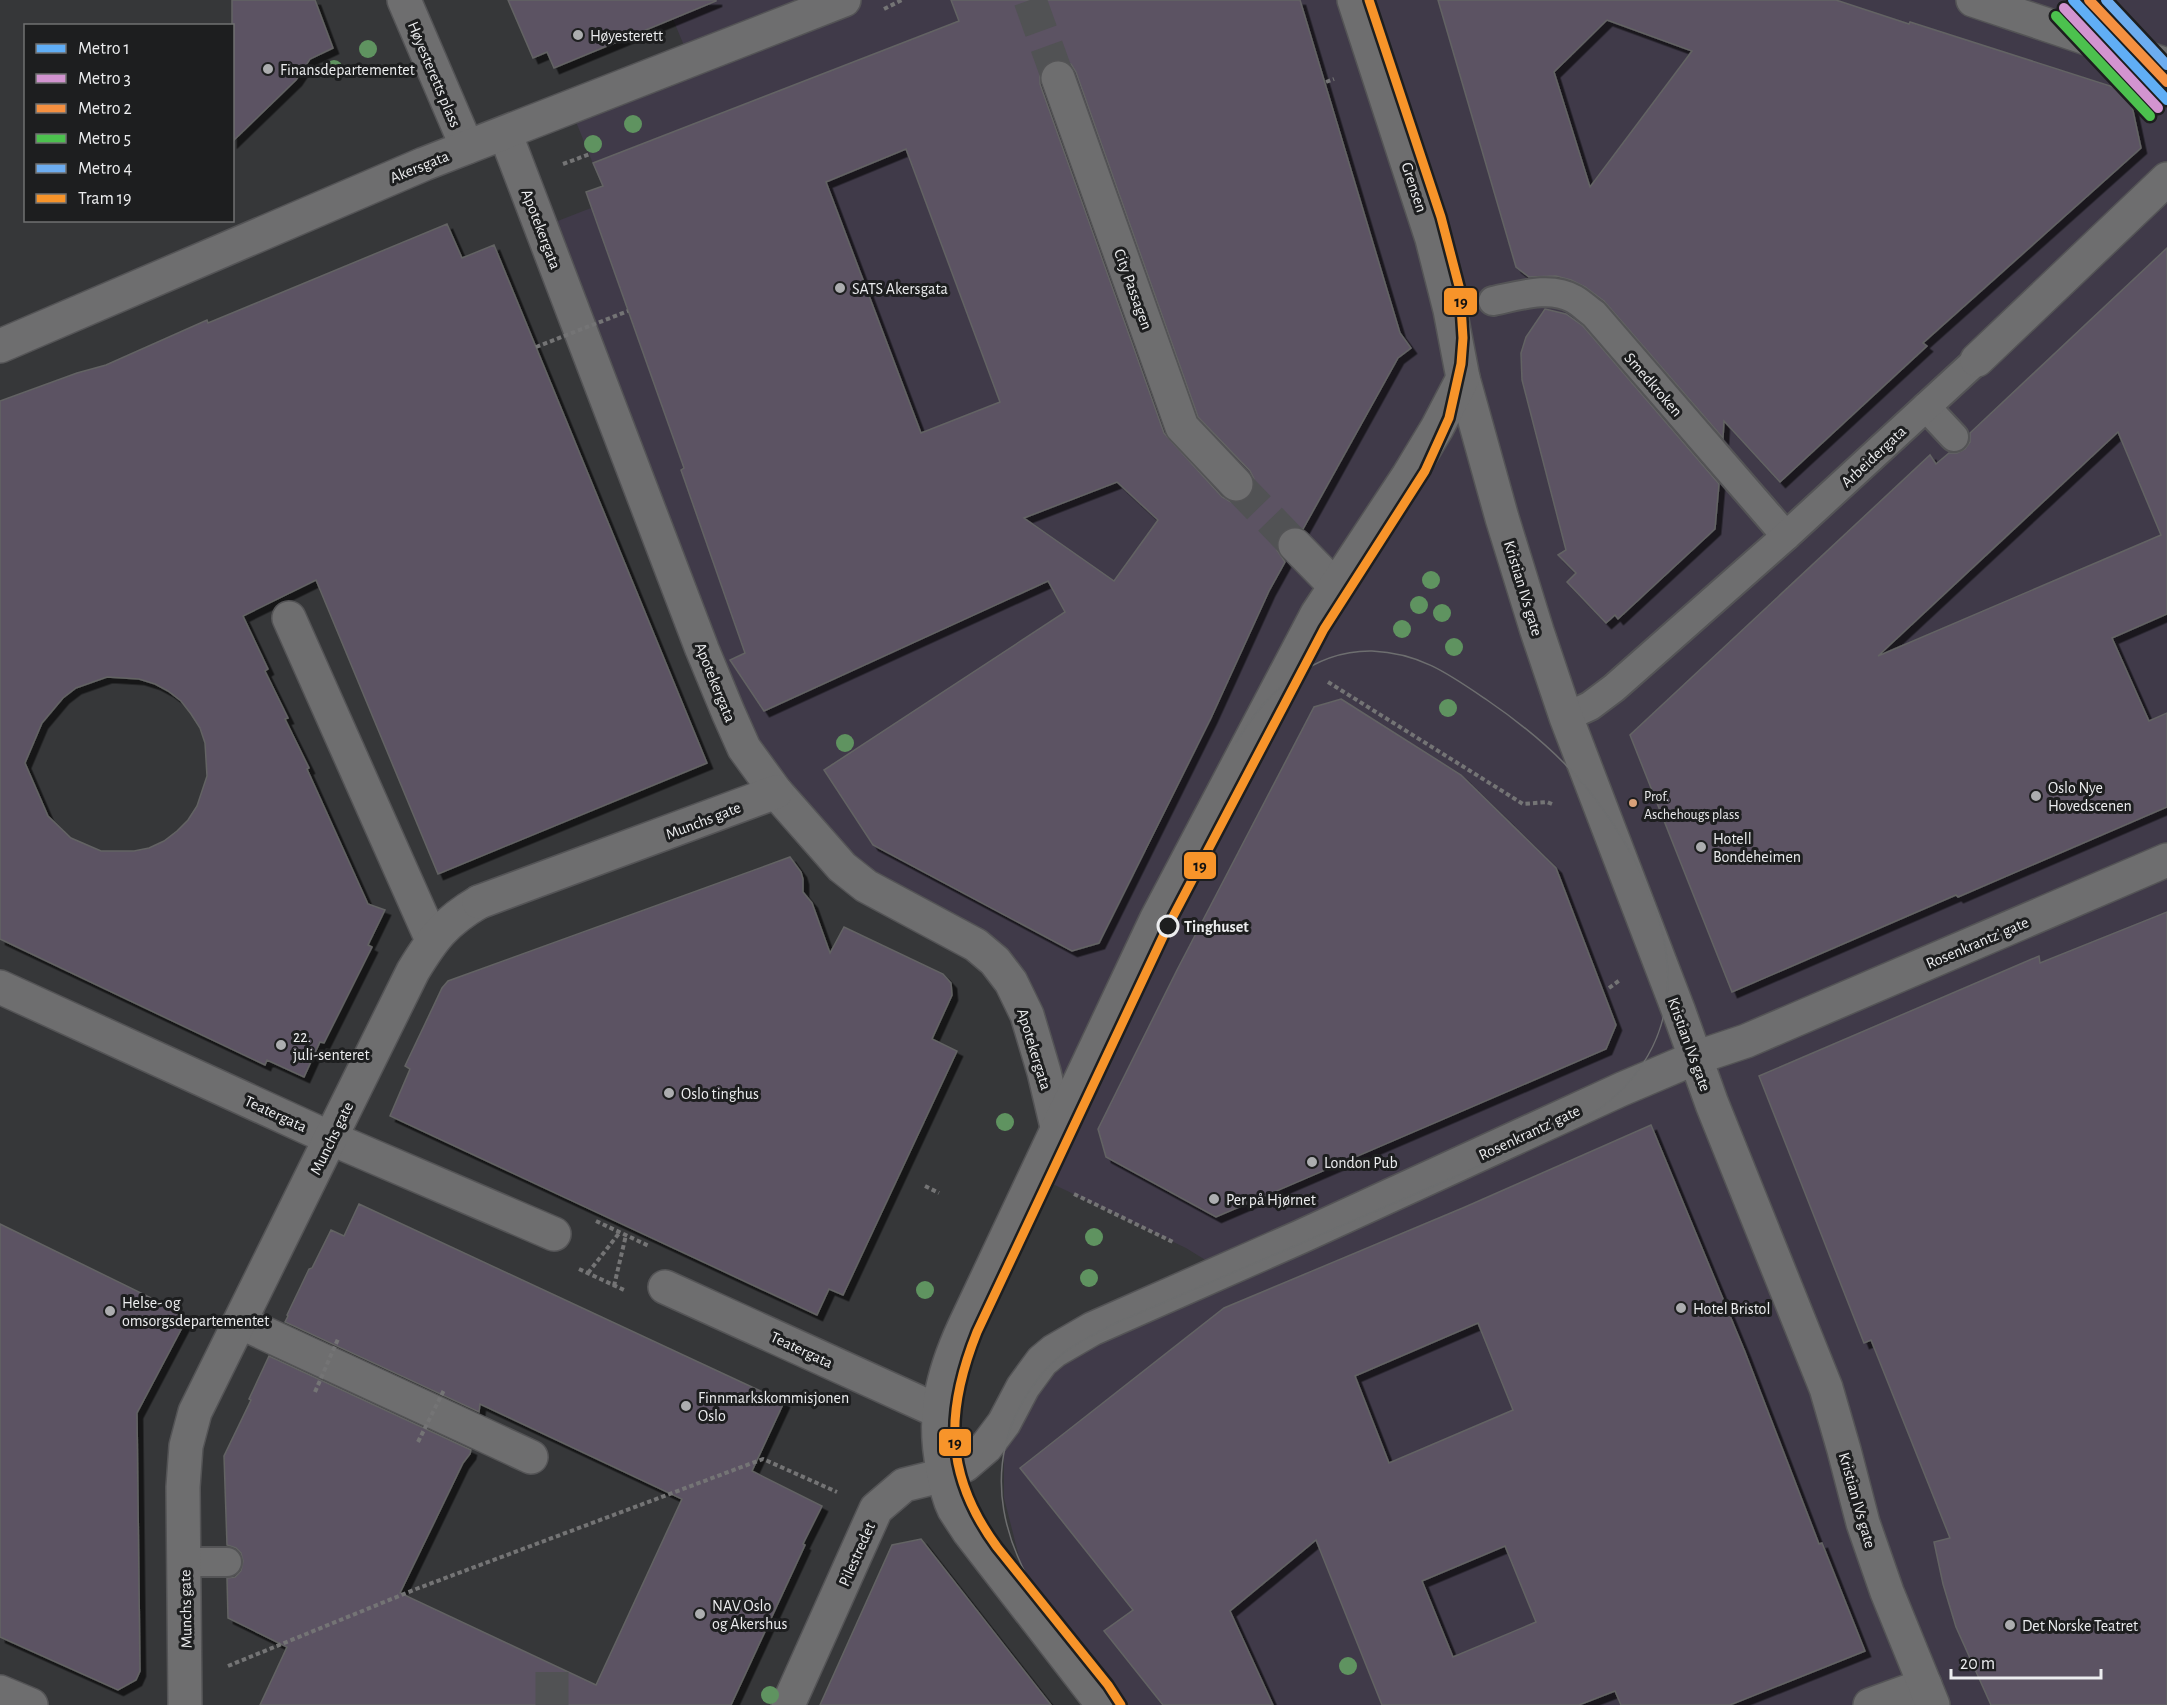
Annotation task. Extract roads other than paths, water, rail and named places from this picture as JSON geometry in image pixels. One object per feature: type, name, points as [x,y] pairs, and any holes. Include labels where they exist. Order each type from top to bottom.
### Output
[{"type":"street","name":"Høyesteretts plass","points":[[404,0],[467,147]]},
{"type":"street","name":"Akersgata","points":[[0,346],[424,164],[844,0]]},
{"type":"street","name":"Grensen","points":[[1354,0],[1432,239],[1450,310],[1463,378]]},
{"type":"street","points":[[1973,0],[2167,65]]},
{"type":"street","name":"City Passagen","points":[[1058,78],[1182,426],[1236,484]]},
{"type":"street","name":"Apotekergata","points":[[505,133],[728,712],[744,747],[776,792],[842,867],[866,886],[976,945],[995,961],[1011,982],[1028,1015],[1058,1131]]},
{"type":"street","name":"Arbeidergata","points":[[1977,360],[2167,179]]},
{"type":"street","points":[[1102,1705],[969,1532],[954,1508],[939,1448],[938,1411],[945,1375],[955,1347],[1156,920],[1317,614],[1408,476],[1463,378]]},
{"type":"street","name":"Kristian IVs gate","points":[[1463,378],[1502,518],[1566,717],[1712,1104],[1826,1388],[1845,1450],[1863,1523],[1887,1592],[1929,1695]]},
{"type":"street","points":[[1295,545],[1335,586]]},
{"type":"street","points":[[288,618],[432,940]]},
{"type":"street","name":"Munchs gate","points":[[186,1705],[183,1487],[186,1446],[195,1412],[413,971],[432,940],[456,915],[479,902],[776,792]]},
{"type":"street","name":"Rosenkrantz’ gate","points":[[944,1474],[965,1465],[986,1448],[1004,1423],[1023,1387],[1042,1361],[1054,1351],[1092,1329],[1622,1089],[1695,1058],[1746,1041],[2167,860]]},
{"type":"street","name":"Teatergata","points":[[0,987],[330,1138],[554,1234]]},
{"type":"street","name":"Teatergata","points":[[665,1287],[938,1411]]},
{"type":"street","points":[[240,1322],[531,1456]]},
{"type":"street","name":"Pilestredet","points":[[788,1705],[876,1509],[904,1485],[944,1474]]},
{"type":"street","points":[[0,1692],[30,1705]]},
{"type":"street","points":[[1870,1705],[1929,1695]]},
{"type":"lane","name":"Smedkroken","points":[[1493,302],[1521,295],[1549,292],[1572,298],[1593,314],[1786,536]]},
{"type":"lane","name":"Arbeidergata","points":[[1566,717],[1590,706],[1614,688],[1786,536],[1977,360]]},
{"type":"lane","points":[[1926,407],[1954,437]]},
{"type":"lane","points":[[184,1562],[227,1562]]},
{"type":"tunnel","points":[[1030,0],[1058,78]]},
{"type":"tunnel","points":[[1236,484],[1295,545]]},
{"type":"tunnel","points":[[552,1672],[552,1705]]},
{"type":"tram line","name":"19","points":[[1121,1705],[1108,1685],[997,1547],[980,1520],[967,1494],[959,1468],[955,1442],[955,1416],[966,1361],[977,1332],[1168,926],[1324,629],[1425,471],[1449,418],[1461,364],[1463,338],[1460,290],[1441,217],[1369,0]]},
{"type":"tram line","points":[[1049,1612],[1033,1588],[1010,1536],[1001,1483],[1003,1456],[1010,1428],[1023,1401],[1050,1365],[1074,1346],[1116,1323],[1575,1125],[1619,1093],[1648,1056],[1664,1016],[1668,974],[1662,930],[1647,886],[1625,843],[1597,801],[1560,759],[1517,722],[1460,682],[1433,666],[1389,653],[1372,651],[1329,658],[1292,678],[1276,692],[1247,725],[1236,743]]},
{"type":"metro line","name":"1","points":[[2073,0],[2167,100]]},
{"type":"metro line","name":"2","points":[[2089,0],[2167,82]]},
{"type":"metro line","name":"4","points":[[2106,0],[2167,65]]},
{"type":"metro line","name":"3","points":[[2064,8],[2158,108]]},
{"type":"metro line","name":"5","points":[[2056,16],[2150,116]]},
{"type":"place","name":"Høyesterett","points":[[578,35]]},
{"type":"place","name":"Finansdepartementet","points":[[268,69]]},
{"type":"place","name":"SATS Akersgata","points":[[840,288]]},
{"type":"place","name":"Oslo Nye Hovedscenen","points":[[2036,796]]},
{"type":"place","name":"Prof. Aschehougs plass","points":[[1633,803]]},
{"type":"place","name":"Hotell Bondeheimen","points":[[1701,847]]},
{"type":"place","name":"Tinghuset","points":[[1168,926]]},
{"type":"place","name":"22. juli-senteret","points":[[281,1045]]},
{"type":"place","name":"Oslo tinghus","points":[[669,1093]]},
{"type":"place","name":"London Pub","points":[[1312,1162]]},
{"type":"place","name":"Per på Hjørnet","points":[[1214,1199]]},
{"type":"place","name":"Hotel Bristol","points":[[1681,1308]]},
{"type":"place","name":"Helse- og omsorgsdepartementet","points":[[110,1311]]},
{"type":"place","name":"Finnmarkskommisjonen Oslo","points":[[686,1406]]},
{"type":"place","name":"NAV Oslo og Akershus","points":[[700,1614]]},
{"type":"place","name":"Det Norske Teatret","points":[[2010,1625]]}]
